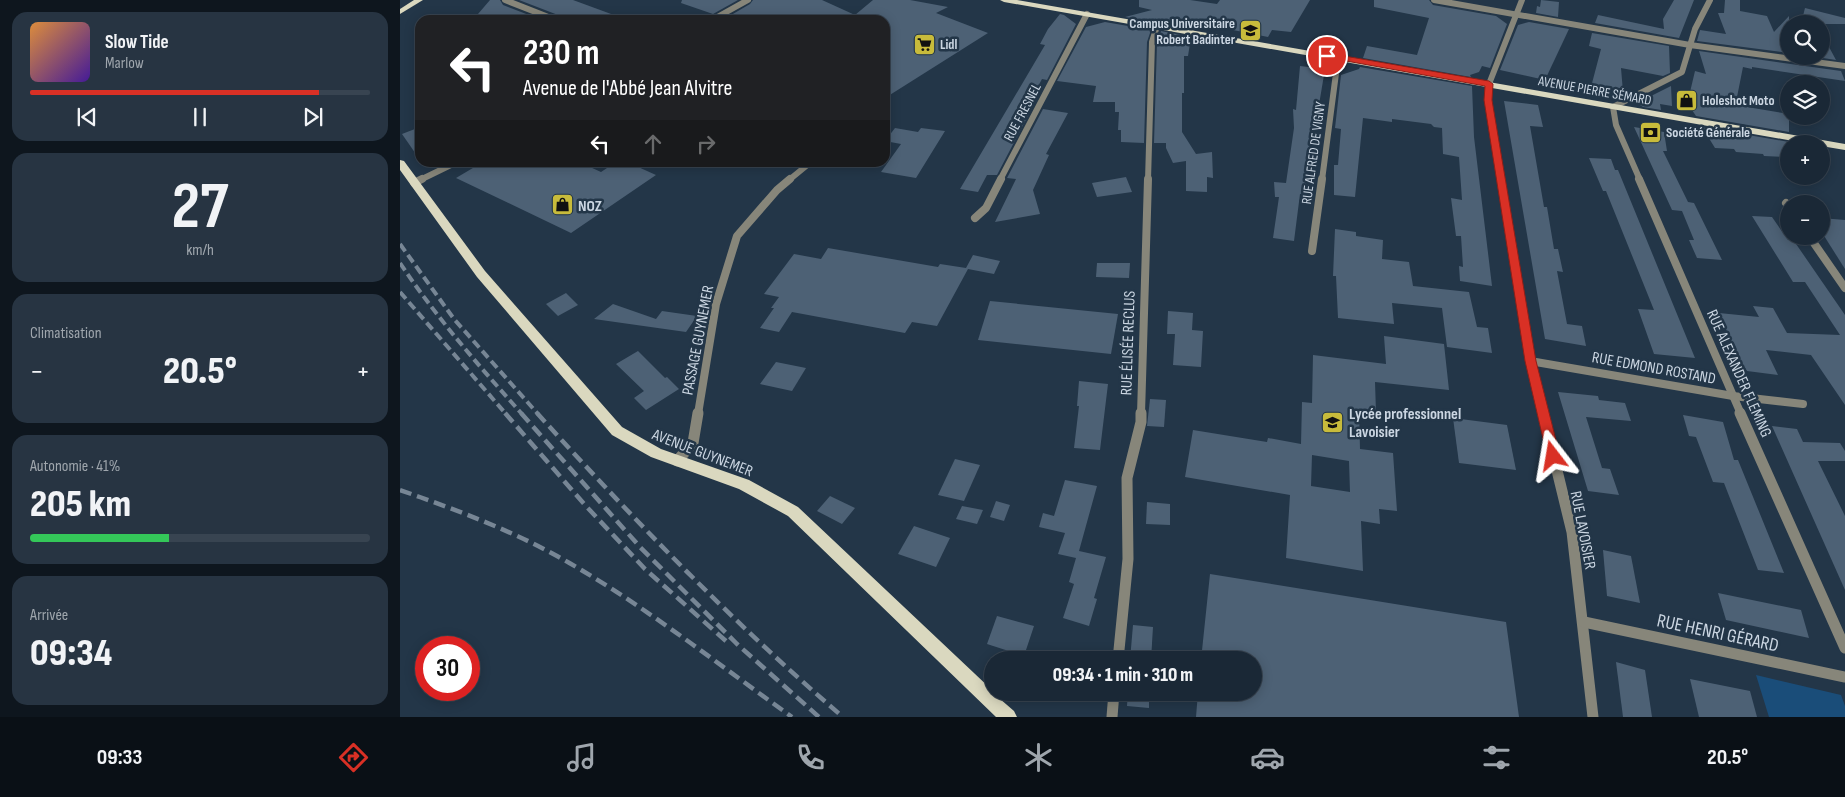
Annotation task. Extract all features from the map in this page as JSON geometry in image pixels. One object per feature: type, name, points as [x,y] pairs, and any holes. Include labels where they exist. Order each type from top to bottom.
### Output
[{"type":"main road","points":[[400,12],[419,0]]},
{"type":"main road","name":"AVENUE PIERRE SÉMARD","points":[[1004,0],[1845,147]]},
{"type":"main road","name":"AVENUE GUYNEMER","points":[[400,163],[481,274],[618,431],[634,444],[677,461],[724,476],[787,507],[802,518],[1008,717]]},
{"type":"street","points":[[505,0],[543,15]]},
{"type":"street","points":[[721,15],[748,0]]},
{"type":"street","points":[[1434,0],[1690,45],[1845,66]]},
{"type":"street","points":[[1489,84],[1522,0]]},
{"type":"street","points":[[1613,107],[1682,72],[1695,29],[1710,0]]},
{"type":"street","name":"RUE FRESNEL","points":[[975,218],[986,208],[1087,14]]},
{"type":"street","name":"RUE ÉLISÉE RECLUS","points":[[1119,651],[1128,559],[1127,478],[1141,422],[1152,42],[1157,26]]},
{"type":"street","name":"RUE ALFRED DE VIGNY","points":[[1312,251],[1338,58]]},
{"type":"street","name":"RUE LAVOISIER","points":[[1489,84],[1488,100],[1530,361],[1572,532],[1584,622],[1593,717]]},
{"type":"street","name":"RUE ALEXANDER FLEMING","points":[[1613,107],[1616,125],[1733,396],[1845,648]]},
{"type":"street","points":[[414,183],[448,167]]},
{"type":"street","name":"PASSAGE GUYNEMER","points":[[677,461],[693,443],[716,304],[737,236],[777,190],[805,167]]},
{"type":"street","points":[[1815,245],[1845,288]]},
{"type":"street","name":"RUE EDMOND ROSTAND","points":[[1530,361],[1733,396],[1803,404]]},
{"type":"street","name":"RUE HENRI GÉRARD","points":[[1584,622],[1845,677]]},
{"type":"street","points":[[1112,717],[1113,701]]},
{"type":"shaded area","points":[[1756,675],[1841,695],[1845,706],[1845,717],[1769,717]]},
{"type":"building","points":[[490,0],[500,0],[503,5],[529,15],[480,15],[478,14]]},
{"type":"building","points":[[519,0],[573,0],[614,15],[558,15]]},
{"type":"building","points":[[682,0],[738,0],[713,14],[681,3]]},
{"type":"building","points":[[753,0],[822,0],[855,15],[731,15],[750,4]]},
{"type":"building","points":[[873,0],[910,0],[948,7],[936,13],[988,33],[890,95],[890,15],[855,15]]},
{"type":"building","name":"Campus Universitaire Robert Badinter","points":[[1139,0],[1190,0],[1217,4],[1220,0],[1310,0],[1291,32],[1272,30],[1268,37],[1193,22],[1192,29],[1125,17],[1152,10],[1139,7]]},
{"type":"building","points":[[1374,0],[1429,0],[1433,5],[1496,16],[1507,24],[1490,68],[1482,66],[1479,72],[1470,75],[1471,77],[1363,58],[1367,46],[1417,55],[1429,18],[1374,7]]},
{"type":"building","points":[[1541,0],[1559,2],[1558,17],[1536,13],[1537,6],[1540,7]]},
{"type":"building","points":[[1674,0],[1694,0],[1679,38],[1595,23],[1598,15],[1664,29],[1663,19]]},
{"type":"building","points":[[1725,0],[1740,0],[1740,11],[1767,16],[1774,32],[1780,26],[1780,52],[1697,41],[1700,30],[1726,34],[1718,13],[1724,13]]},
{"type":"building","points":[[1805,8],[1845,18],[1845,24],[1830,24],[1830,15],[1803,15]]},
{"type":"building","points":[[1060,14],[1076,24],[1047,80],[1042,79],[1027,107],[1032,108],[997,175],[987,175],[978,192],[960,189],[1045,45],[1040,44],[1048,29]]},
{"type":"building","points":[[1105,22],[1151,30],[1147,42],[1144,143],[1121,142],[1121,130],[1118,130],[1119,112],[1115,112],[1115,102],[1093,102],[1096,86],[1057,81],[1086,27]]},
{"type":"building","points":[[1529,22],[1569,29],[1545,80],[1500,70],[1518,25]]},
{"type":"building","points":[[1161,31],[1191,37],[1188,56],[1184,56],[1182,132],[1196,154],[1212,152],[1213,178],[1207,177],[1207,192],[1186,191],[1186,161],[1173,163],[1166,148],[1166,143],[1154,143],[1157,43]]},
{"type":"building","points":[[1592,33],[1669,46],[1670,73],[1663,76],[1621,68],[1623,92],[1591,87],[1601,49],[1589,46]]},
{"type":"building","points":[[1830,49],[1836,60],[1830,59]]},
{"type":"building","points":[[1699,51],[1780,62],[1780,65],[1798,65],[1841,71],[1845,81],[1830,79],[1830,75],[1805,75],[1743,67],[1736,102],[1747,104],[1747,107],[1780,112],[1780,125],[1789,125],[1789,132],[1696,116],[1692,110],[1686,109],[1695,71],[1706,74]]},
{"type":"building","points":[[1300,66],[1325,69],[1304,194],[1300,194],[1294,241],[1273,238],[1279,197],[1275,197],[1274,182],[1286,183],[1294,128],[1293,109],[1296,110]]},
{"type":"building","points":[[1360,67],[1472,86],[1474,137],[1492,286],[1460,281],[1459,266],[1463,267],[1461,236],[1456,236],[1451,198],[1462,200],[1459,157],[1443,154],[1442,128],[1434,127],[1431,124],[1392,119],[1392,122],[1363,118],[1355,197],[1334,195],[1334,165],[1338,165],[1341,129],[1335,128],[1341,75]]},
{"type":"building","points":[[1671,86],[1672,106],[1660,104],[1661,110],[1643,107],[1637,103]]},
{"type":"building","points":[[1504,101],[1538,105],[1543,127],[1530,126],[1544,207],[1547,207],[1554,249],[1558,249],[1563,272],[1557,271],[1567,324],[1582,326],[1586,346],[1545,339]]},
{"type":"building","points":[[1043,109],[1068,113],[1046,154],[1049,155],[1033,190],[1040,214],[995,222],[1016,179],[1007,178]]},
{"type":"building","points":[[1634,127],[1664,132],[1667,151],[1663,151],[1688,202],[1694,203],[1722,260],[1697,258],[1689,240],[1694,240],[1682,211],[1672,210]]},
{"type":"building","points":[[1702,127],[1780,140],[1780,157],[1736,152],[1734,149],[1715,148]]},
{"type":"building","points":[[895,128],[918,132],[921,128],[945,131],[916,178],[881,172],[885,167],[890,167],[890,159],[901,144],[890,142],[890,134]]},
{"type":"building","points":[[415,129],[415,153],[402,134]]},
{"type":"building","points":[[1589,158],[1611,159],[1615,170],[1618,170],[1695,358],[1654,354],[1638,309],[1654,310],[1606,191],[1603,191]]},
{"type":"building","name":"NOZ","points":[[475,167],[590,167],[601,172],[608,167],[638,167],[656,175],[571,233],[456,178]]},
{"type":"building","points":[[1126,177],[1132,192],[1097,197],[1092,183]]},
{"type":"building","points":[[1752,216],[1772,217],[1780,228],[1780,245],[1797,245],[1845,315],[1845,405],[1811,355],[1766,350],[1778,375],[1747,371],[1740,361],[1719,313],[1759,317],[1753,306],[1773,308],[1787,333],[1840,335],[1805,282],[1793,282]]},
{"type":"building","points":[[1830,219],[1845,220],[1845,269],[1830,245]]},
{"type":"building","points":[[1335,229],[1356,232],[1356,236],[1383,240],[1382,259],[1409,262],[1413,286],[1469,292],[1477,327],[1488,328],[1492,353],[1447,347],[1442,308],[1392,303],[1394,324],[1338,318],[1336,276],[1333,276]]},
{"type":"building","points":[[828,248],[938,267],[940,264],[966,268],[973,255],[1000,261],[994,274],[968,269],[937,326],[912,322],[905,333],[792,312],[779,332],[760,328],[779,297],[764,294],[794,254],[821,259]]},
{"type":"building","points":[[1097,263],[1130,263],[1129,278],[1096,277]]},
{"type":"building","points":[[566,293],[578,305],[558,316],[546,304]]},
{"type":"building","points":[[990,301],[1118,314],[1111,354],[978,340]]},
{"type":"building","points":[[613,304],[656,319],[662,311],[697,316],[686,332],[594,319]]},
{"type":"building","points":[[1168,311],[1193,313],[1192,330],[1203,331],[1201,367],[1173,365],[1175,334],[1167,334]]},
{"type":"building","points":[[1384,336],[1444,344],[1449,390],[1375,382],[1376,412],[1359,410],[1360,449],[1393,453],[1397,511],[1379,509],[1380,524],[1361,521],[1363,571],[1286,558],[1290,495],[1185,477],[1193,430],[1267,442],[1268,438],[1301,444],[1302,402],[1312,403],[1313,355],[1386,364]],"holes":[[[1312,455],[1349,461],[1350,492],[1311,486]]]},
{"type":"building","points":[[638,351],[679,389],[646,410],[634,398],[644,391],[616,364]]},
{"type":"building","points":[[776,362],[806,368],[792,391],[760,384]]},
{"type":"building","points":[[1079,381],[1108,384],[1100,450],[1074,448],[1079,406],[1077,406]]},
{"type":"building","points":[[1558,392],[1598,396],[1599,400],[1625,403],[1631,421],[1586,417],[1602,468],[1610,469],[1619,495],[1588,491]]},
{"type":"building","points":[[1150,399],[1166,400],[1164,427],[1147,426]]},
{"type":"building","points":[[1683,415],[1723,422],[1734,460],[1738,460],[1784,573],[1758,570],[1724,483],[1713,482],[1696,437],[1689,436]]},
{"type":"building","points":[[1453,418],[1507,425],[1516,470],[1459,463]]},
{"type":"building","points":[[1772,426],[1797,429],[1803,442],[1840,443],[1845,451],[1845,461],[1818,461],[1845,516],[1845,590]]},
{"type":"building","points":[[955,459],[980,465],[964,501],[938,495]]},
{"type":"building","points":[[1065,480],[1097,486],[1079,551],[1106,557],[1094,598],[1097,599],[1089,626],[1063,618],[1074,584],[1069,582],[1076,558],[1058,554],[1065,533],[1039,527],[1043,513],[1054,516]]},
{"type":"building","points":[[830,496],[855,508],[842,524],[817,511]]},
{"type":"building","points":[[996,501],[1010,505],[1004,521],[990,517]]},
{"type":"building","points":[[1147,502],[1170,504],[1170,525],[1146,524]]},
{"type":"building","points":[[962,506],[983,510],[977,524],[956,519]]},
{"type":"building","points":[[914,526],[950,538],[936,567],[898,554]]},
{"type":"building","points":[[1603,550],[1631,556],[1640,603],[1607,596]]},
{"type":"building","points":[[1210,574],[1506,622],[1519,717],[1196,717],[1197,701],[1262,701],[1262,651],[1202,651]]},
{"type":"building","points":[[1718,593],[1801,610],[1809,638],[1726,620]]},
{"type":"building","points":[[997,616],[1034,626],[1026,651],[1009,651],[987,644]]},
{"type":"building","points":[[1133,625],[1153,627],[1152,651],[1131,651]]},
{"type":"building","points":[[1616,662],[1645,670],[1652,717],[1623,717]]},
{"type":"building","points":[[1690,679],[1750,691],[1757,717],[1699,717]]},
{"type":"building","points":[[1127,701],[1149,701],[1149,708],[1127,706]]},
{"type":"railway","points":[[400,244],[454,319],[538,414]]},
{"type":"railway","points":[[400,263],[443,322],[522,414]]},
{"type":"railway","points":[[400,292],[506,414]]},
{"type":"railway","points":[[505,413],[585,505],[645,569],[727,642]]},
{"type":"railway","points":[[521,413],[640,547],[737,644],[819,717]]},
{"type":"railway","points":[[537,413],[610,492],[723,608],[843,717]]},
{"type":"railway","points":[[400,490],[500,528],[557,556],[648,613],[792,717]]},
{"type":"place","name":"Campus Universitaire Robert Badinter","points":[[1251,31]]},
{"type":"place","name":"Lidl","points":[[924,44]]},
{"type":"place","name":"Holeshot Moto","points":[[1686,100]]},
{"type":"place","name":"Société Générale","points":[[1650,132]]},
{"type":"place","name":"NOZ","points":[[562,205]]},
{"type":"place","name":"Lycée professionnel Lavoisier","points":[[1333,422]]},
{"type":"route","points":[[1327,56],[1489,84],[1488,100],[1530,361],[1553,456]]}]
